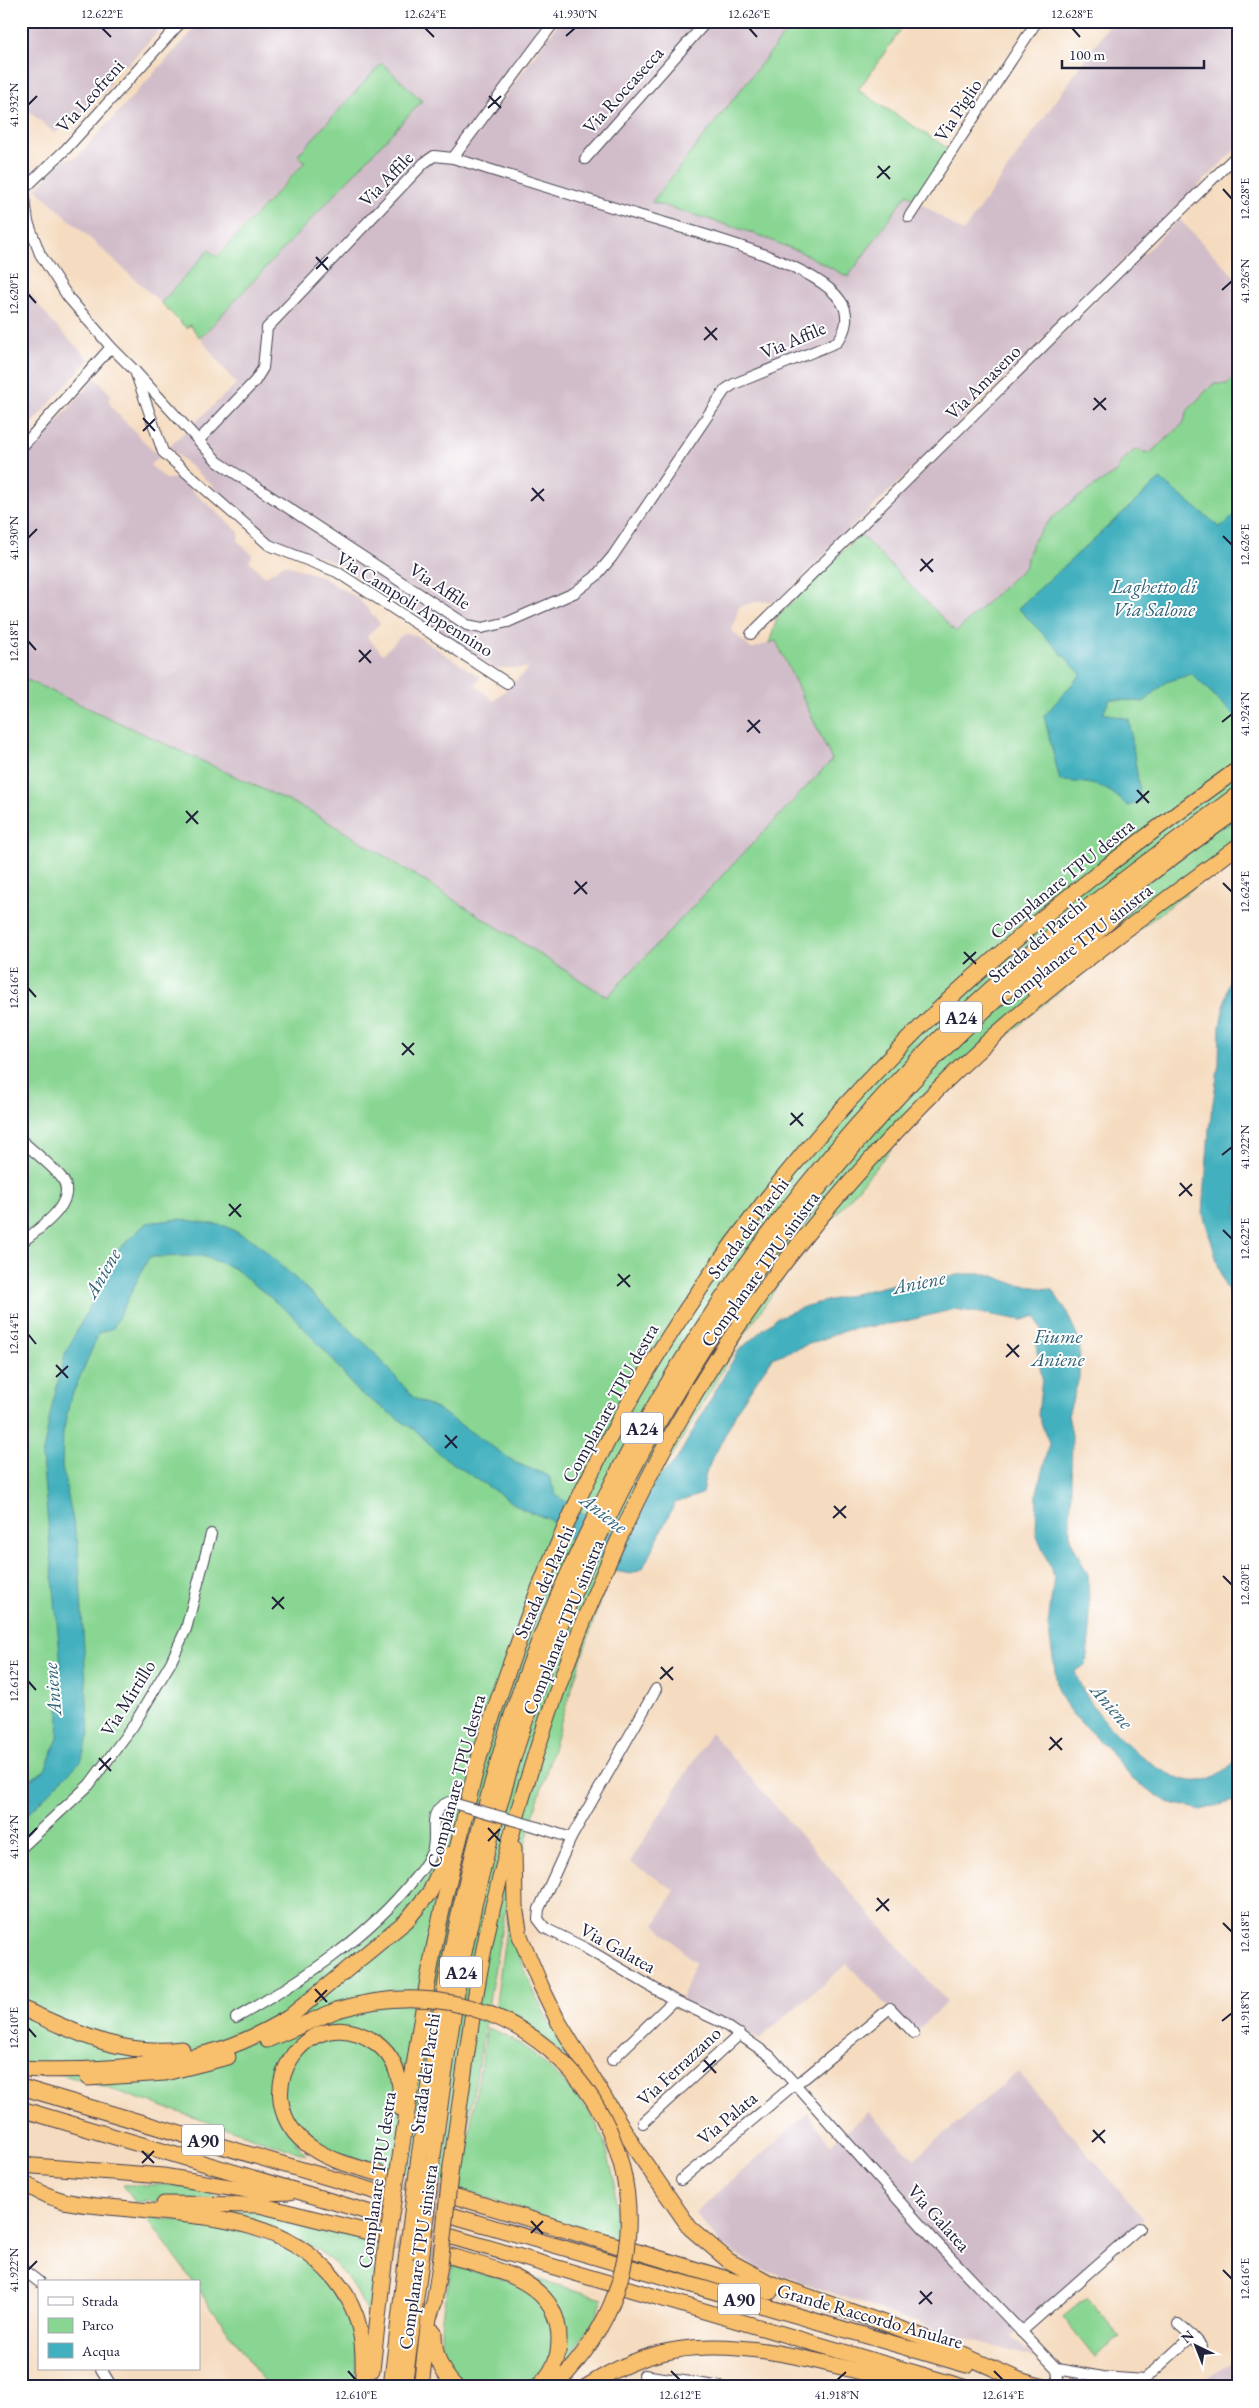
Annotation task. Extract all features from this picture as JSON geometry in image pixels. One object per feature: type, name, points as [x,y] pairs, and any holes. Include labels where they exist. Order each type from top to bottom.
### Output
[{"type":"highway","name":"Complanare TPU destra","points":[[369,2387],[386,2247],[435,1942],[478,1760],[517,1643],[547,1568],[609,1437],[649,1368],[707,1281],[762,1208],[828,1126],[881,1068],[942,1007],[990,963],[1076,891],[1238,769]]},
{"type":"highway","name":"Strada dei Parchi","points":[[734,1290],[795,1198],[844,1139],[899,1078],[968,1010],[1056,933],[1139,866],[1238,794]]},
{"type":"highway","name":"Strada dei Parchi","points":[[392,2387],[407,2253],[465,1946],[479,1885],[520,1737],[572,1580],[616,1474],[688,1347],[854,1145],[940,1054],[1033,968],[1083,926],[1238,810]]},
{"type":"highway","points":[[948,1079],[979,1042],[1132,899],[1238,817]]},
{"type":"highway","name":"Complanare TPU sinistra","points":[[421,2387],[429,2318],[445,2261],[451,2166],[470,2029],[498,1885],[537,1745],[596,1590],[640,1495],[678,1424],[756,1304],[856,1175],[948,1079],[1060,981],[1238,846]]},
{"type":"highway","points":[[21,2069],[93,2068],[187,2058],[216,2051],[244,2041],[288,2018],[398,1928],[430,1892],[443,1866],[465,1790],[478,1760]]},
{"type":"highway","points":[[514,1829],[515,1906],[520,1936],[529,1959],[558,2021],[638,2153],[690,2228],[704,2242],[744,2271],[818,2302],[918,2335],[1024,2382]]},
{"type":"highway","points":[[21,2008],[96,2041],[131,2049],[167,2050],[213,2043],[241,2034],[286,2013],[324,1987]]},
{"type":"highway","points":[[21,2073],[49,2077],[93,2078],[137,2076],[187,2069],[242,2052],[337,2010],[370,2002],[410,1998],[446,2001],[482,2010],[518,2027],[551,2050],[574,2074],[594,2102],[610,2133],[624,2173],[628,2209],[628,2246],[620,2282],[607,2316],[589,2347],[554,2387]]},
{"type":"highway","points":[[384,2175],[315,2150],[295,2134],[282,2110],[280,2095],[283,2072],[288,2061],[306,2041],[330,2031],[353,2032],[374,2042],[382,2048],[396,2067],[401,2096],[399,2123],[402,2145]]},
{"type":"highway","name":"A90","points":[[21,2087],[384,2194]]},
{"type":"highway","name":"A90","points":[[21,2110],[381,2216]]},
{"type":"highway","name":"Strada dei Parchi","points":[[404,2387],[421,2261],[425,2159]]},
{"type":"highway","points":[[21,2165],[163,2176],[228,2185],[266,2193],[298,2191]]},
{"type":"highway","points":[[21,2181],[57,2200],[80,2206],[128,2209],[252,2225],[271,2231],[313,2256],[338,2283],[357,2314],[364,2350],[362,2387]]},
{"type":"highway","points":[[457,2196],[801,2301],[818,2302]]},
{"type":"highway","points":[[128,2209],[142,2204],[259,2206],[376,2234]]},
{"type":"highway","name":"Grande Raccordo Anulare","points":[[454,2216],[1044,2387]]},
{"type":"highway","name":"A90","points":[[452,2237],[963,2387]]},
{"type":"highway","points":[[445,2261],[518,2278],[530,2285],[549,2304],[556,2317],[559,2332],[559,2349],[550,2373],[537,2387]]},
{"type":"highway","points":[[434,2303],[436,2353],[440,2366],[456,2387]]},
{"type":"highway","points":[[586,2387],[619,2368],[650,2356],[676,2350],[709,2347],[762,2351],[919,2387]]},
{"type":"street","name":"Via Leofreni","points":[[22,191],[66,149],[182,21]]},
{"type":"street","points":[[453,158],[556,21]]},
{"type":"street","name":"Via Roccasecca","points":[[585,159],[707,21]]},
{"type":"street","name":"Via Piglio","points":[[909,217],[1037,21]]},
{"type":"street","name":"Via Amaseno","points":[[751,634],[1238,154]]},
{"type":"street","name":"Via Affile","points":[[134,371],[218,462],[467,625],[475,628],[494,626],[539,610],[574,593],[595,577],[612,557],[727,388],[832,345],[844,332],[845,312],[837,297],[807,275],[775,258],[453,158],[434,156],[424,163],[267,328],[263,368],[255,381],[199,440]]},
{"type":"street","name":"Via Campoli Appennino","points":[[21,170],[22,191],[28,222],[40,254],[68,297],[134,371],[163,452],[269,545],[337,572],[507,683]]},
{"type":"street","points":[[21,448],[111,347]]},
{"type":"street","points":[[21,1140],[62,1178],[66,1188],[64,1198],[55,1215],[21,1243]]},
{"type":"street","name":"Via Mirtillo","points":[[21,1848],[89,1785],[133,1726],[171,1662],[186,1629],[211,1534]]},
{"type":"street","name":"Via Galatea","points":[[656,1689],[571,1838],[542,1899],[537,1914],[540,1924],[587,1948],[674,2000],[721,2022],[770,2056],[796,2082],[928,2232],[1057,2373],[1141,2380],[1192,2336]]},
{"type":"street","points":[[236,2018],[275,1996],[318,1966],[386,1911],[424,1866],[433,1845],[434,1816],[439,1808],[449,1802],[571,1838]]},
{"type":"street","points":[[612,2060],[674,2000]]},
{"type":"street","name":"Via Palata","points":[[681,2180],[796,2082],[806,2078],[890,2008],[914,2033]]},
{"type":"street","name":"Via Ferrazzano","points":[[643,2123],[740,2034]]},
{"type":"street","points":[[1021,2332],[1139,2228]]},
{"type":"street","points":[[21,2268],[38,2281]]},
{"type":"street","points":[[1178,2324],[1201,2346]]},
{"type":"street","points":[[102,2370],[112,2387]]},
{"type":"street","points":[[644,2375],[722,2387]]},
{"type":"shaded area","points":[[21,21],[166,21],[166,23],[128,64],[116,65],[105,76],[111,83],[77,118],[69,118],[55,134],[21,104]]},
{"type":"shaded area","points":[[202,21],[551,21],[465,150],[560,21],[795,21],[652,202],[750,232],[805,254],[848,276],[907,194],[963,232],[1112,21],[1238,21],[1238,147],[778,601],[756,602],[739,607],[732,630],[751,649],[775,641],[800,693],[838,759],[607,998],[407,870],[312,812],[21,677],[21,462],[96,378],[112,396],[108,398],[112,408],[159,457],[150,465],[166,479],[178,478],[239,532],[238,541],[253,555],[249,561],[265,577],[284,564],[320,576],[359,599],[380,623],[367,637],[383,654],[402,635],[407,633],[415,635],[480,677],[475,685],[494,701],[532,665],[525,668],[494,668],[339,564],[271,538],[169,447],[236,384],[200,338],[422,101],[299,155],[305,161],[216,257],[209,251],[161,303],[36,189],[64,159],[76,158]]},
{"type":"shaded area","points":[[1179,219],[1238,280],[1238,374],[1227,384],[1188,410],[1183,424],[1150,453],[1121,462],[1116,472],[1055,514],[1027,566],[956,632],[860,534]]},
{"type":"shaded area","points":[[21,276],[30,293],[51,321],[89,359],[21,436]]},
{"type":"shaded area","points":[[711,1733],[947,2002],[914,2033],[847,1964],[759,2039],[681,1999],[695,1963],[655,1924],[675,1890],[630,1862]]},
{"type":"shaded area","points":[[1018,2072],[1144,2219],[1012,2337],[1035,2358],[941,2331],[752,2265],[721,2244],[695,2213],[808,2113],[830,2144],[869,2112],[914,2159]]},
{"type":"shaded area","points":[[1238,2358],[1238,2387],[1194,2387]]},
{"type":"green space","points":[[795,21],[901,21],[897,28],[900,31],[858,90],[952,151],[919,201],[907,194],[848,277],[805,254],[750,232],[652,202]]},
{"type":"green space","points":[[382,63],[422,101],[200,338],[190,325],[186,328],[161,303],[209,250],[217,257],[305,162],[298,155]]},
{"type":"green space","points":[[1238,374],[1238,853],[1036,1010],[919,1116],[786,1274],[736,1347],[633,1522],[603,1592],[562,1718],[503,1920],[457,2187],[294,2141],[306,2155],[95,2084],[21,2063],[21,677],[312,812],[607,997],[832,760],[776,641],[769,643],[778,616],[860,534],[956,632],[1026,566],[1029,551],[1036,537],[1060,512],[1074,500],[1116,472],[1121,462],[1135,450],[1150,453],[1183,424],[1188,410],[1213,384],[1227,384]]},
{"type":"green space","points":[[509,1907],[513,1930],[526,1973],[545,2013],[580,2072],[547,2040],[495,2010]]},
{"type":"green space","points":[[487,2028],[513,2040],[536,2056],[572,2091],[594,2119],[612,2170],[616,2205],[615,2240],[460,2189]]},
{"type":"green space","points":[[123,2185],[176,2185],[227,2199],[135,2202]]},
{"type":"green space","points":[[224,2208],[276,2214],[376,2242],[372,2328],[359,2297],[343,2273],[324,2255],[302,2241],[277,2231],[191,2209]]},
{"type":"green space","points":[[146,2216],[231,2228],[286,2246],[330,2278],[356,2327],[356,2387],[268,2387],[200,2291],[200,2280],[192,2280]]},
{"type":"green space","points":[[452,2266],[504,2279],[528,2290],[553,2322],[550,2359],[542,2373],[526,2387],[467,2387],[454,2375],[446,2362],[442,2347],[442,2314]]},
{"type":"green space","points":[[518,2274],[603,2298],[596,2316],[558,2376],[565,2331]]},
{"type":"green space","points":[[1087,2297],[1120,2337],[1095,2357],[1063,2317]]},
{"type":"water","name":"Laghetto di Via Salone","points":[[1160,479],[1220,527],[1238,513],[1238,719],[1192,674],[1166,682],[1144,702],[1110,699],[1103,713],[1129,719],[1141,801],[1128,806],[1112,793],[1097,786],[1060,781],[1044,716],[1081,674],[1018,608]]},
{"type":"water","points":[[1238,962],[1238,1306],[1224,1284],[1203,1214],[1209,1129],[1219,1063],[1220,1026],[1230,976]]},
{"type":"water","name":"Fiume Aniene","points":[[180,1219],[225,1226],[256,1242],[372,1350],[414,1398],[442,1412],[516,1463],[549,1476],[556,1495],[619,1538],[653,1485],[677,1459],[738,1351],[776,1318],[806,1306],[906,1281],[966,1274],[988,1274],[1012,1283],[1052,1290],[1066,1310],[1080,1343],[1079,1378],[1068,1415],[1072,1435],[1070,1538],[1088,1576],[1090,1631],[1086,1665],[1075,1671],[1081,1686],[1105,1721],[1139,1754],[1157,1767],[1175,1776],[1198,1781],[1217,1775],[1238,1759],[1238,1799],[1201,1810],[1167,1802],[1132,1779],[1108,1749],[1071,1713],[1058,1691],[1048,1625],[1054,1577],[1036,1533],[1037,1492],[1049,1443],[1038,1415],[1042,1378],[1036,1345],[1042,1333],[1036,1316],[1022,1320],[955,1309],[902,1322],[847,1330],[772,1358],[739,1407],[706,1472],[702,1494],[675,1503],[643,1568],[631,1574],[614,1571],[563,1534],[549,1519],[522,1509],[442,1456],[416,1431],[356,1390],[333,1360],[293,1316],[234,1268],[202,1256],[149,1257],[113,1328],[99,1333],[70,1400],[63,1433],[62,1467],[78,1545],[89,1735],[81,1761],[21,1821],[21,1786],[45,1770],[58,1738],[61,1666],[42,1458],[51,1410],[65,1354],[120,1248],[146,1223]]},
{"type":"tunnel","points":[[384,2175],[457,2197]]},
{"type":"tunnel","points":[[384,2194],[454,2216]]},
{"type":"tunnel","points":[[381,2216],[452,2237]]},
{"type":"tunnel","points":[[376,2234],[450,2256]]},
{"type":"water label","name":"Aniene","points":[[102,1273]]},
{"type":"water label","name":"Aniene","points":[[919,1282]]},
{"type":"water label","name":"Aniene","points":[[604,1513]]},
{"type":"water label","name":"Aniene","points":[[52,1689]]},
{"type":"water label","name":"Aniene","points":[[1112,1706]]}]
